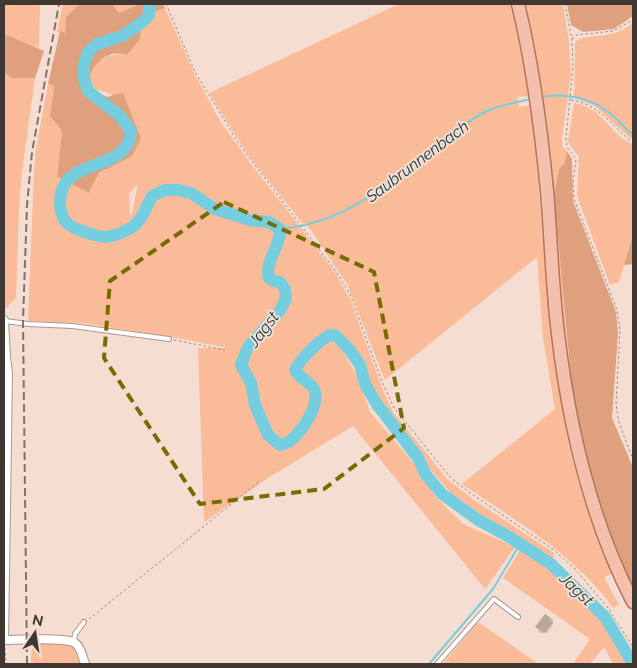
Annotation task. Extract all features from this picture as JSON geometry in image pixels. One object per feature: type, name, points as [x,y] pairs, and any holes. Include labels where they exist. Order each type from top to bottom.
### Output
[{"type":"main road","points":[[518,4],[534,88],[547,191],[558,333],[572,425],[585,480],[598,519],[633,602]]},
{"type":"street","points":[[4,321],[8,373],[4,640],[48,640],[74,643],[78,646],[86,664]]},
{"type":"lane","points":[[4,321],[72,326],[169,339]]},
{"type":"lane","points":[[437,664],[494,599],[518,618]]},
{"type":"lane","points":[[74,643],[75,634],[84,622]]},
{"type":"path","points":[[166,4],[195,72],[239,144],[335,270],[350,294],[381,379],[394,408],[450,477],[554,550],[575,569],[608,608],[633,647]]},
{"type":"path","points":[[565,4],[572,40],[572,86],[566,138],[567,147],[576,160],[573,184],[574,199],[617,310],[620,330],[616,404],[619,423],[633,460]]},
{"type":"path","points":[[572,40],[577,35],[613,31],[633,20]]},
{"type":"path","points":[[570,100],[584,102],[594,108],[629,140],[633,141]]},
{"type":"path","points":[[169,339],[225,350]]},
{"type":"path","points":[[84,622],[260,481]]},
{"type":"path","points":[[4,640],[6,664]]},
{"type":"highlighted area","points":[[224,202],[374,272],[404,428],[324,489],[200,504],[104,358],[110,281]]},
{"type":"shaded area","points":[[4,4],[40,4],[39,48],[4,35]]},
{"type":"shaded area","points":[[63,4],[80,4],[65,33],[57,32]]},
{"type":"shaded area","points":[[80,4],[112,4],[119,13],[139,4],[163,4],[165,8],[154,12],[141,27],[140,39],[128,54],[114,54],[102,59],[94,68],[89,79],[86,89],[108,97],[123,93],[141,138],[132,156],[99,173],[89,193],[57,177],[62,131],[50,116],[54,86],[48,84],[60,31],[65,33],[66,17]]},
{"type":"shaded area","points":[[112,4],[136,4],[136,5],[119,13]]},
{"type":"shaded area","points":[[399,4],[512,4],[530,96],[517,97],[519,107],[531,105],[554,357],[560,399],[581,491],[612,574],[604,577],[619,605],[613,608],[581,571],[562,555],[523,525],[462,484],[555,409],[543,338],[537,257],[385,380],[347,284],[306,223],[303,224],[248,155],[209,93]]},
{"type":"shaded area","points":[[520,4],[563,4],[569,42],[571,73],[562,140],[563,147],[567,151],[565,162],[559,169],[554,195],[573,387],[574,415]]},
{"type":"shaded area","points":[[567,4],[633,4],[633,16],[614,29],[583,32],[571,25]]},
{"type":"shaded area","points":[[165,8],[194,73],[220,121],[335,272],[351,301],[382,388],[393,412],[447,479],[474,500],[554,553],[553,559],[453,500],[450,492],[427,466],[378,400],[356,351],[346,337],[339,336],[333,344],[339,344],[358,378],[370,412],[421,472],[435,496],[463,524],[515,547],[485,589],[353,426],[268,478],[204,522],[198,348],[227,348],[167,336],[81,323],[28,321],[34,170],[48,84],[54,86],[50,116],[62,131],[57,177],[89,193],[99,174],[114,165],[127,105],[123,94],[113,95],[90,87],[88,80],[95,67],[103,59],[113,55],[128,54],[140,39],[141,27],[154,12]],"holes":[[[138,184],[130,215],[129,194]]]},
{"type":"shaded area","points":[[633,23],[633,139],[595,106],[574,98],[575,42],[583,38],[617,32]]},
{"type":"shaded area","points":[[4,35],[44,51],[35,78],[12,78],[4,72]]},
{"type":"shaded area","points":[[4,72],[12,78],[35,78],[22,172],[16,298],[4,310]]},
{"type":"shaded area","points":[[574,103],[593,111],[626,141],[633,144],[633,235],[619,282],[610,285],[577,196],[579,157],[568,142]]},
{"type":"shaded area","points":[[567,151],[572,159],[573,201],[616,312],[618,333],[612,418],[632,465],[633,591],[617,559],[591,485],[576,428],[554,195],[559,169],[565,162]]},
{"type":"shaded area","points":[[633,235],[633,264],[624,265]]},
{"type":"shaded area","points":[[522,547],[550,566],[596,613],[613,636],[627,664],[613,664],[604,647],[590,664],[573,664],[590,639],[503,578]]},
{"type":"shaded area","points":[[478,622],[539,664],[443,664]]},
{"type":"shaded area","points":[[32,642],[69,644],[79,651],[83,664],[31,664]]},
{"type":"building","points":[[545,614],[551,618],[541,631],[535,627]]},
{"type":"waterway","name":"Jagst","points":[[150,4],[149,15],[141,23],[122,36],[97,44],[88,52],[84,65],[84,79],[88,91],[120,116],[131,131],[127,145],[116,156],[86,168],[68,180],[62,189],[60,202],[62,216],[65,221],[84,232],[102,237],[112,236],[135,225],[152,196],[165,190],[178,190],[191,193],[215,209],[250,220],[269,222],[280,229],[280,236],[268,272],[269,278],[280,282],[285,289],[286,299],[279,312],[248,347],[241,365],[251,383],[255,405],[268,435],[280,445],[287,443],[305,424],[313,410],[315,402],[314,389],[295,370],[305,355],[320,342],[329,335],[336,336],[349,349],[360,365],[365,384],[376,403],[418,458],[426,475],[442,494],[478,520],[511,538],[551,564],[605,617],[633,664]]},
{"type":"waterway","name":"Saubrunnenbach","points":[[541,97],[567,96],[592,102],[611,114],[633,135]]},
{"type":"waterway","name":"Saubrunnenbach","points":[[280,229],[326,219],[347,210],[384,186],[474,118],[498,107],[531,99]]},
{"type":"waterway","points":[[429,664],[493,589],[520,544]]},
{"type":"railway","points":[[27,664],[23,321],[27,205],[32,152],[59,4]]}]
